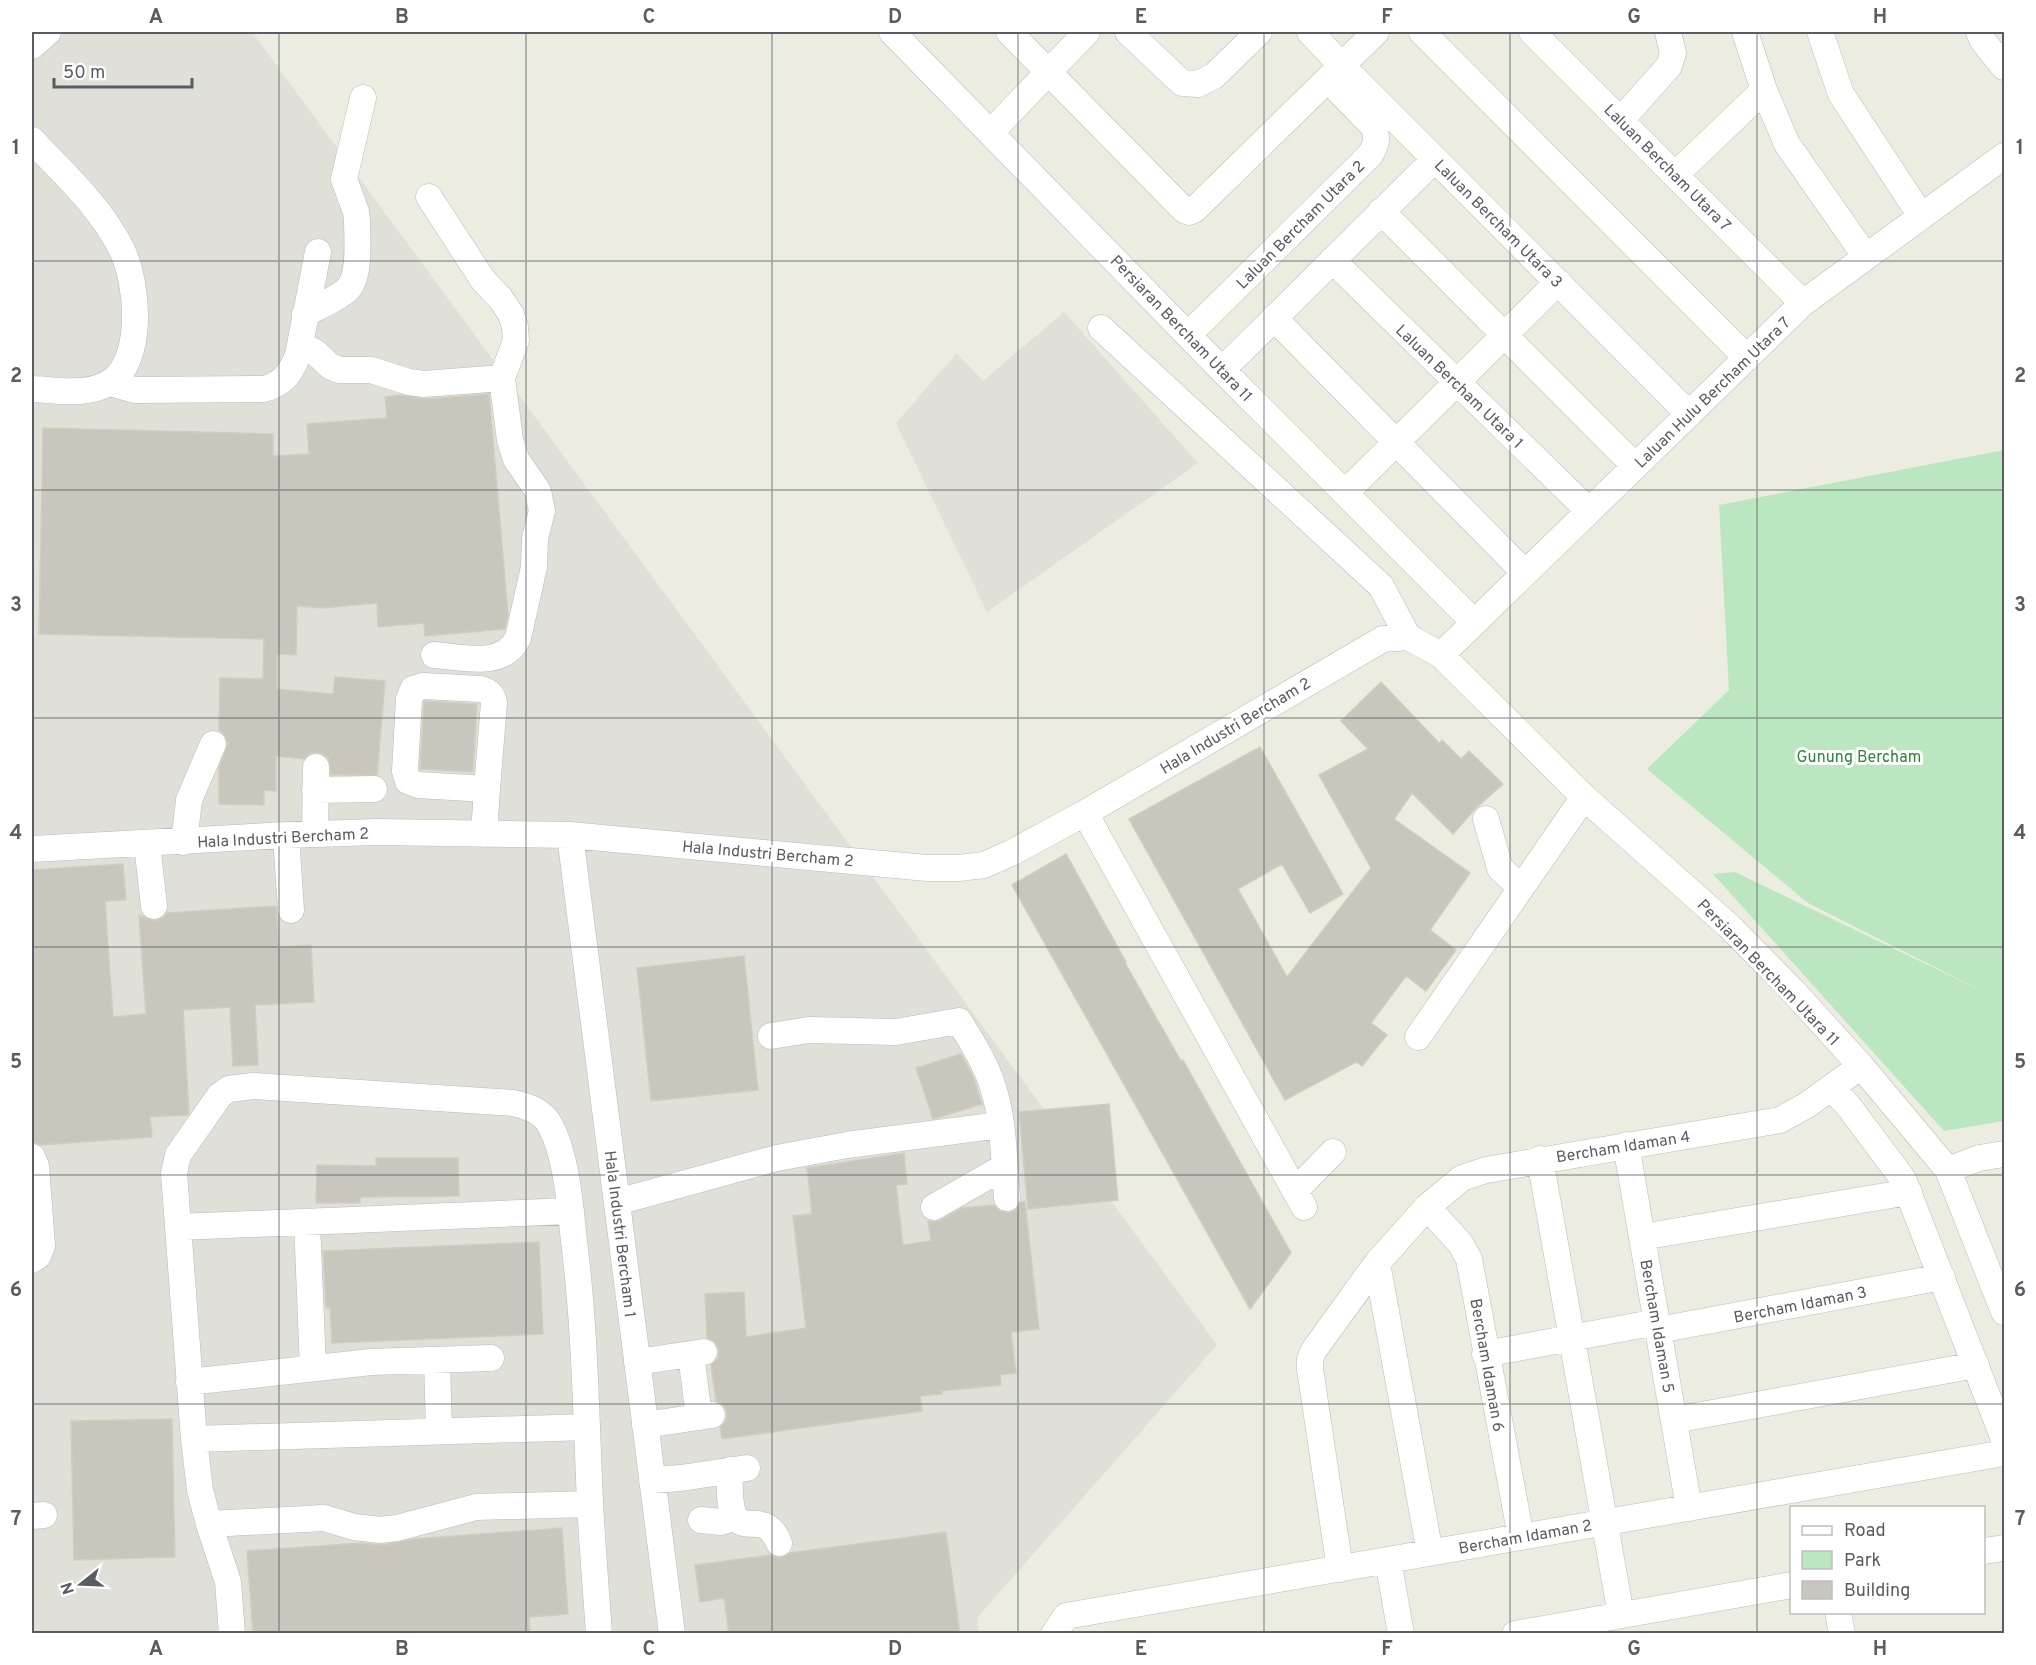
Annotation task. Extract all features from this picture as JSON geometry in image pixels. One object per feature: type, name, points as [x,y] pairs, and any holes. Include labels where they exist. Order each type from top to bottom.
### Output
[{"type":"street","points":[[32,46],[48,32]]},
{"type":"street","name":"Persiaran Bercham Utara 11","points":[[892,32],[1222,370],[1474,622]]},
{"type":"street","points":[[1009,32],[1184,210],[1189,212],[1194,210],[1376,32]]},
{"type":"street","points":[[991,132],[1087,32]]},
{"type":"street","points":[[1128,32],[1182,83],[1198,84],[1214,76],[1259,32]]},
{"type":"street","name":"Laluan Bercham Utara 3","points":[[1310,32],[1335,73],[1435,159],[1689,414]]},
{"type":"street","points":[[1422,32],[1747,358]]},
{"type":"street","name":"Laluan Bercham Utara 7","points":[[1532,32],[1803,303]]},
{"type":"street","points":[[1621,120],[1669,66],[1673,53],[1668,32]]},
{"type":"street","points":[[1745,32],[1764,90],[1787,144],[1866,257]]},
{"type":"street","points":[[1820,32],[1841,94],[1922,216]]},
{"type":"street","points":[[1979,32],[1983,41],[2004,67]]},
{"type":"street","name":"Laluan Bercham Utara 2","points":[[1188,335],[1370,155],[1376,146],[1377,136],[1374,127],[1335,73]]},
{"type":"street","points":[[1675,175],[1764,90]]},
{"type":"street","points":[[305,314],[347,290],[355,274],[356,212],[344,179],[363,98]]},
{"type":"street","points":[[32,140],[83,194],[103,219],[123,252],[134,296],[136,325],[134,342],[128,357],[110,383],[92,390],[32,389]]},
{"type":"street","name":"Laluan Hulu Bercham Utara 7","points":[[1441,655],[1803,303],[2004,156]]},
{"type":"street","points":[[1222,370],[1435,159]]},
{"type":"street","points":[[429,197],[483,280],[511,314],[516,340],[502,378],[510,440],[516,459],[538,491],[542,511],[535,538],[534,567],[518,638],[514,646],[506,654],[487,659],[434,655]]},
{"type":"street","points":[[1381,211],[1635,466]]},
{"type":"street","points":[[110,383],[135,390],[264,389],[275,386],[292,369],[298,355],[318,252]]},
{"type":"street","name":"Laluan Bercham Utara 1","points":[[1332,260],[1588,511]]},
{"type":"street","points":[[1346,492],[1558,282]]},
{"type":"street","points":[[1274,318],[1525,573]]},
{"type":"street","points":[[1101,328],[1381,586],[1408,637],[1441,655]]},
{"type":"street","points":[[300,345],[315,352],[330,366],[339,370],[371,369],[409,382],[424,384],[502,378]]},
{"type":"street","name":"Hala Industri Bercham 2","points":[[32,849],[376,832],[570,835],[927,868],[984,865],[1085,813],[1383,639],[1408,637]]},
{"type":"street","name":"Persiaran Bercham Utara 11","points":[[1441,655],[1584,797],[1730,927],[1793,991],[1860,1066],[1948,1170],[2002,1297]]},
{"type":"street","points":[[484,834],[494,704],[490,693],[481,689],[423,686],[413,689],[409,699],[405,771],[408,781],[418,785],[487,789]]},
{"type":"street","points":[[184,842],[189,800],[213,744]]},
{"type":"street","points":[[315,834],[316,778],[374,789]]},
{"type":"street","points":[[1418,1037],[1584,797]]},
{"type":"street","points":[[1085,813],[1299,1199],[1333,1152]]},
{"type":"street","points":[[1486,819],[1500,868],[1521,888]]},
{"type":"street","points":[[286,835],[291,910]]},
{"type":"street","name":"Hala Industri Bercham 1","points":[[570,835],[672,1634]]},
{"type":"street","points":[[147,844],[154,906]]},
{"type":"street","points":[[771,1036],[809,1030],[896,1032],[960,1021],[993,1085],[998,1105],[1007,1198]]},
{"type":"street","name":"Bercham Idaman 4","points":[[1340,1569],[1316,1420],[1310,1364],[1314,1350],[1377,1263],[1427,1207],[1462,1178],[1486,1170],[1780,1120],[1794,1114],[1860,1066]]},
{"type":"street","points":[[232,1634],[228,1581],[200,1490],[189,1382],[174,1173],[178,1155],[220,1095],[229,1089],[241,1087],[513,1103],[526,1105],[550,1124],[557,1143],[571,1211],[581,1295],[590,1504],[599,1634]]},
{"type":"street","points":[[1832,1088],[1895,1167],[1909,1192],[2004,1439]]},
{"type":"street","points":[[617,1202],[777,1158],[848,1145],[1000,1125]]},
{"type":"street","name":"Bercham Idaman 5","points":[[1626,1145],[1689,1508]]},
{"type":"street","points":[[1948,1170],[1979,1158],[2004,1154]]},
{"type":"street","points":[[32,1157],[36,1166],[42,1246],[38,1256],[32,1260]]},
{"type":"street","points":[[1540,1160],[1604,1523],[1616,1622]]},
{"type":"street","points":[[934,1207],[1004,1167]]},
{"type":"street","points":[[1642,1237],[1909,1192]]},
{"type":"street","name":"Bercham Idaman 6","points":[[1427,1207],[1465,1251],[1471,1271],[1521,1537]]},
{"type":"street","points":[[179,1227],[571,1211]]},
{"type":"street","points":[[307,1222],[313,1368]]},
{"type":"street","points":[[1377,1263],[1430,1553]]},
{"type":"street","name":"Bercham Idaman 3","points":[[1485,1354],[1942,1277]]},
{"type":"street","points":[[637,1362],[697,1353],[706,1416],[645,1425]]},
{"type":"street","points":[[189,1382],[370,1362],[491,1358]]},
{"type":"street","points":[[437,1360],[439,1430]]},
{"type":"street","points":[[1674,1420],[1976,1365]]},
{"type":"street","points":[[194,1439],[587,1427]]},
{"type":"street","name":"Bercham Idaman 2","points":[[1054,1634],[1066,1616],[1090,1623],[1388,1560],[1689,1508],[1823,1496],[2004,1453]]},
{"type":"street","points":[[652,1480],[738,1469],[733,1510],[735,1517],[740,1522],[765,1525],[776,1535],[779,1543]]},
{"type":"street","points":[[209,1524],[324,1518],[354,1527],[380,1530],[397,1528],[476,1507],[590,1504]]},
{"type":"street","points":[[701,1520],[721,1522],[735,1517]]},
{"type":"street","points":[[1985,1551],[2004,1548]]},
{"type":"street","points":[[1388,1560],[1401,1634]]},
{"type":"street","points":[[1515,1634],[1616,1622],[1790,1585]]},
{"type":"street","points":[[1838,1614],[1842,1634]]},
{"type":"shaded area","points":[[32,32],[252,32],[1217,1345],[977,1618],[979,1633],[32,1634]]},
{"type":"shaded area","points":[[1064,312],[1198,463],[987,612],[896,423],[957,353],[983,381]]},
{"type":"green space","name":"Gunung Bercham","points":[[2004,450],[2004,1121],[1944,1131],[1713,874],[1735,872],[1984,992],[1808,903],[1647,769],[1729,690],[1719,505]]},
{"type":"building","points":[[489,394],[508,615],[505,629],[425,636],[424,623],[378,627],[377,603],[323,608],[297,606],[296,655],[277,654],[277,689],[333,694],[335,677],[385,681],[377,775],[331,775],[329,759],[317,752],[309,754],[304,759],[276,756],[276,791],[264,790],[264,805],[219,804],[219,768],[228,743],[219,730],[220,678],[263,679],[264,639],[39,634],[43,428],[273,434],[273,456],[309,454],[307,424],[387,418],[385,397],[402,395],[425,399]]},
{"type":"building","points":[[1381,682],[1439,743],[1442,740],[1461,759],[1469,751],[1503,784],[1476,808],[1453,834],[1412,793],[1394,819],[1470,873],[1430,930],[1456,950],[1426,991],[1406,976],[1371,1023],[1387,1035],[1362,1066],[1356,1062],[1285,1100],[1129,819],[1260,747],[1343,894],[1310,913],[1282,864],[1238,889],[1287,977],[1371,868],[1319,775],[1368,749],[1341,721]]},
{"type":"building","points":[[424,701],[477,704],[473,772],[420,769]]},
{"type":"building","points":[[1066,854],[1125,963],[1181,1061],[1183,1060],[1291,1253],[1250,1309],[1012,885]]},
{"type":"building","points":[[123,864],[126,900],[105,901],[113,1017],[146,1014],[139,915],[155,921],[167,913],[276,906],[279,947],[311,945],[314,1002],[255,1005],[258,1065],[233,1066],[230,1007],[183,1010],[188,1115],[150,1117],[152,1137],[40,1145],[32,1142],[32,870]]},
{"type":"building","points":[[744,956],[758,1090],[651,1101],[637,968]]},
{"type":"building","points":[[961,1054],[973,1076],[982,1104],[933,1119],[916,1068]]},
{"type":"building","points":[[1109,1104],[1118,1200],[1028,1209],[1019,1112]]},
{"type":"building","points":[[904,1153],[907,1184],[896,1185],[903,1245],[931,1241],[928,1221],[941,1220],[962,1208],[994,1205],[1000,1211],[1009,1213],[1016,1210],[1021,1202],[1025,1202],[1039,1329],[1011,1332],[1016,1373],[1000,1375],[1001,1385],[942,1391],[942,1394],[920,1396],[922,1411],[722,1439],[720,1427],[726,1421],[727,1413],[723,1405],[716,1401],[711,1365],[718,1358],[719,1350],[715,1342],[707,1338],[705,1294],[744,1292],[746,1337],[806,1328],[793,1216],[812,1214],[807,1168]]},
{"type":"building","points":[[376,1158],[458,1158],[459,1196],[360,1197],[360,1203],[316,1203],[317,1165],[376,1166]]},
{"type":"building","points":[[539,1242],[543,1334],[332,1343],[330,1308],[326,1308],[323,1251]]},
{"type":"building","points":[[172,1419],[175,1557],[74,1560],[71,1421]]},
{"type":"building","points":[[562,1528],[568,1614],[529,1617],[530,1634],[253,1634],[247,1551],[361,1543],[382,1545],[414,1539]]},
{"type":"building","points":[[946,1532],[960,1634],[729,1634],[724,1598],[700,1602],[695,1565],[771,1555],[779,1558],[790,1553]]}]
